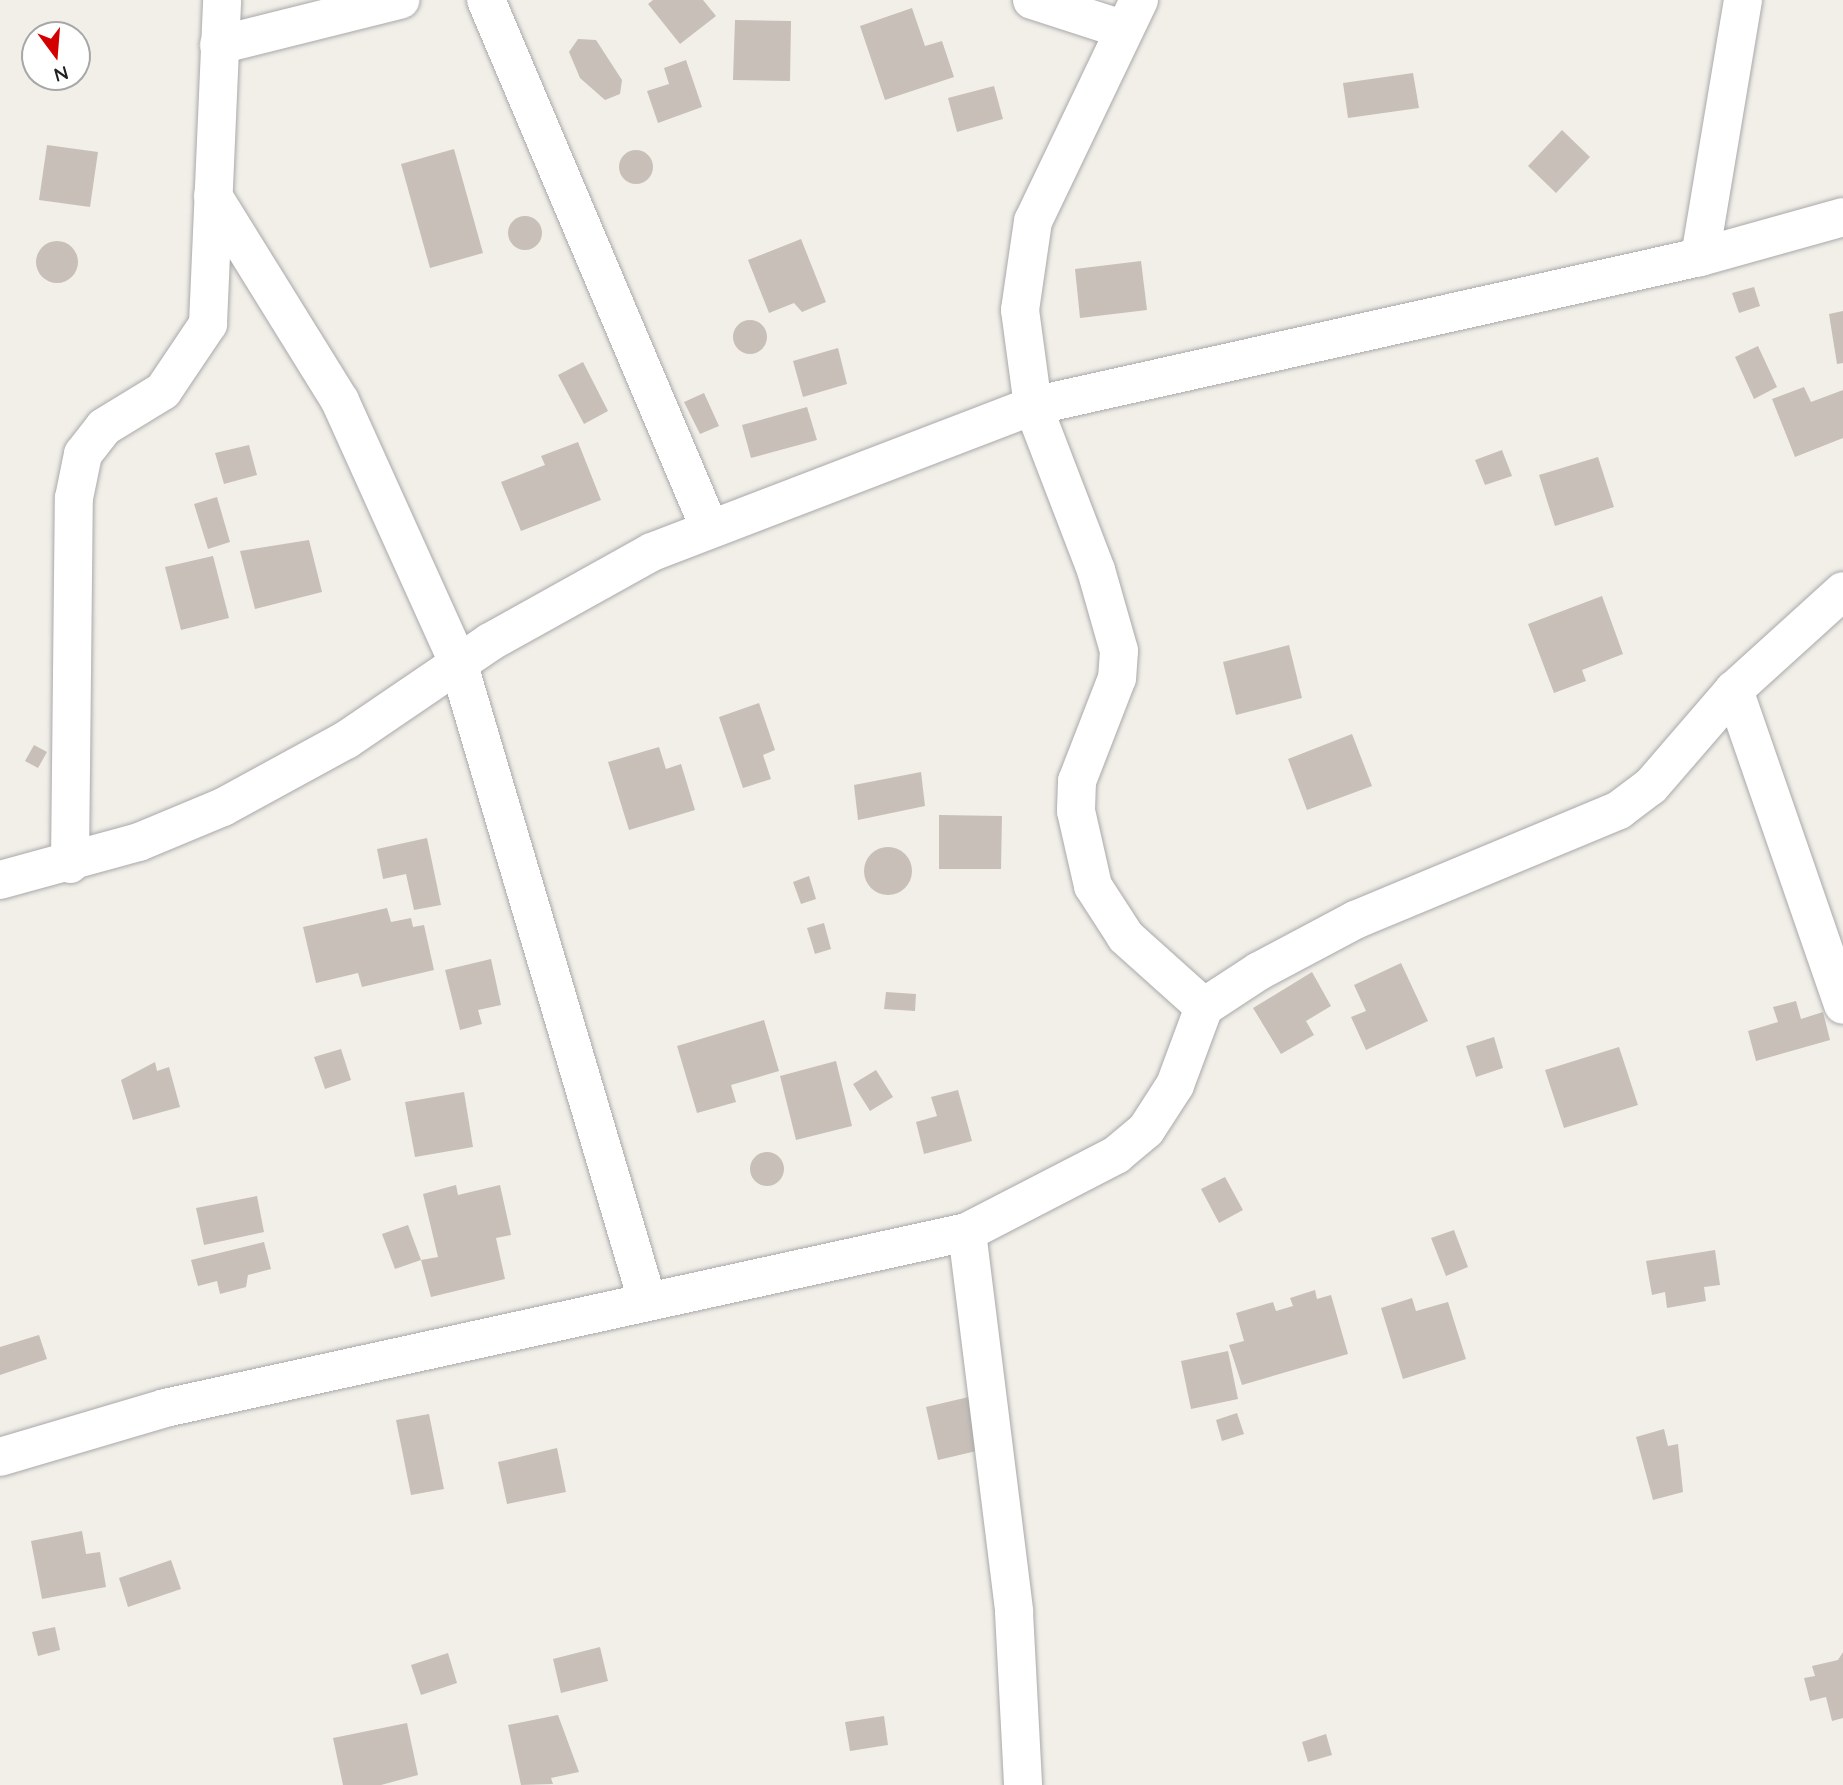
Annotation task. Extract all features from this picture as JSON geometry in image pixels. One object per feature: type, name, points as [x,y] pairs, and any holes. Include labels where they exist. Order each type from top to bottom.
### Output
[{"type":"street","points":[[70,864],[74,498],[83,454],[104,427],[163,391],[197,345],[208,324],[222,0]]},
{"type":"street","points":[[219,45],[400,0]]},
{"type":"street","points":[[486,0],[709,527]]},
{"type":"street","points":[[1032,0],[1130,15],[1033,221],[1026,250],[1020,310],[1033,406],[1097,570],[1119,651],[1117,678],[1077,780],[1076,811],[1093,886],[1126,937],[1204,1007]]},
{"type":"street","points":[[1700,257],[1742,0]]},
{"type":"street","points":[[213,196],[340,401],[458,662],[647,1300]]},
{"type":"street","points":[[0,880],[70,864],[223,807],[288,775],[458,662],[612,572],[709,527],[1033,406],[1700,257],[1843,216]]},
{"type":"street","points":[[0,1457],[165,1408],[647,1300],[967,1232],[1116,1155],[1146,1130],[1175,1085],[1204,1007],[1355,920],[1619,810],[1651,786],[1734,690],[1843,591]]},
{"type":"street","points":[[1734,690],[1843,1005]]},
{"type":"street","points":[[967,1232],[1014,1612],[1023,1785]]},
{"type":"building","points":[[653,0],[703,0],[716,16],[680,44],[648,4]]},
{"type":"building","points":[[912,8],[925,46],[942,41],[954,77],[885,100],[860,26]]},
{"type":"building","points":[[735,20],[791,21],[790,81],[733,80]]},
{"type":"building","points":[[578,39],[596,40],[622,80],[620,94],[605,100],[580,78],[569,52]]},
{"type":"building","points":[[686,60],[702,107],[658,123],[647,91],[669,84],[664,68]]},
{"type":"building","points":[[1413,73],[1419,108],[1348,118],[1343,83]]},
{"type":"building","points":[[994,86],[1003,119],[957,132],[948,98]]},
{"type":"building","points":[[1562,130],[1590,157],[1556,193],[1528,166]]},
{"type":"building","points":[[47,145],[98,152],[90,207],[39,200]]},
{"type":"building","points":[[454,149],[483,253],[430,268],[401,164]]},
{"type":"building","points":[[636,150],[648,155],[653,167],[648,179],[636,184],[624,179],[619,167],[624,155]]},
{"type":"building","points":[[525,216],[537,221],[542,233],[537,245],[525,250],[513,245],[508,233],[513,221]]},
{"type":"building","points":[[801,239],[826,302],[802,312],[794,303],[769,313],[748,260]]},
{"type":"building","points":[[57,241],[72,247],[78,262],[72,277],[57,283],[42,277],[36,262],[42,247]]},
{"type":"building","points":[[1141,261],[1147,310],[1080,318],[1075,269]]},
{"type":"building","points":[[1754,287],[1760,306],[1739,313],[1732,293]]},
{"type":"building","points":[[1843,311],[1843,363],[1837,364],[1829,314]]},
{"type":"building","points":[[750,320],[762,325],[767,337],[762,349],[750,354],[738,349],[733,337],[738,325]]},
{"type":"building","points":[[1758,346],[1777,387],[1754,399],[1735,357]]},
{"type":"building","points":[[838,348],[847,384],[803,397],[793,361]]},
{"type":"building","points":[[583,362],[608,411],[584,424],[558,375]]},
{"type":"building","points":[[1804,387],[1811,402],[1843,390],[1843,438],[1795,457],[1772,399]]},
{"type":"building","points":[[704,393],[719,426],[700,434],[684,402]]},
{"type":"building","points":[[807,407],[817,440],[751,458],[742,425]]},
{"type":"building","points":[[578,442],[601,500],[521,531],[501,482],[545,465],[541,456]]},
{"type":"building","points":[[249,445],[257,475],[224,484],[215,453]]},
{"type":"building","points":[[1502,450],[1512,476],[1485,485],[1475,460]]},
{"type":"building","points":[[1598,457],[1614,507],[1555,526],[1539,475]]},
{"type":"building","points":[[217,497],[230,542],[208,549],[194,504]]},
{"type":"building","points":[[309,540],[322,592],[255,609],[240,551]]},
{"type":"building","points":[[213,556],[229,618],[181,630],[165,567]]},
{"type":"building","points":[[1602,596],[1623,654],[1582,670],[1586,681],[1554,693],[1528,624]]},
{"type":"building","points":[[1289,645],[1302,698],[1236,715],[1223,662]]},
{"type":"building","points":[[759,703],[775,750],[763,755],[771,779],[743,788],[719,717]]},
{"type":"building","points":[[1352,734],[1372,786],[1307,810],[1288,759]]},
{"type":"building","points":[[34,745],[47,752],[38,768],[25,761]]},
{"type":"building","points":[[659,747],[666,769],[681,764],[695,810],[629,830],[608,762]]},
{"type":"building","points":[[921,772],[925,806],[858,820],[854,785]]},
{"type":"building","points":[[939,815],[1002,816],[1001,869],[939,869]]},
{"type":"building","points":[[427,838],[441,905],[414,910],[406,874],[383,879],[377,849]]},
{"type":"building","points":[[888,847],[905,854],[912,871],[905,888],[888,895],[871,888],[864,871],[871,854]]},
{"type":"building","points":[[809,876],[816,899],[801,904],[793,882]]},
{"type":"building","points":[[387,908],[391,922],[411,918],[413,927],[424,925],[434,970],[362,987],[358,973],[316,983],[303,927]]},
{"type":"building","points":[[824,923],[831,949],[815,954],[807,928]]},
{"type":"building","points":[[491,959],[501,1005],[478,1010],[482,1024],[460,1030],[445,970]]},
{"type":"building","points":[[1401,963],[1428,1021],[1366,1050],[1351,1017],[1366,1011],[1354,985]]},
{"type":"building","points":[[1312,972],[1331,1006],[1306,1021],[1314,1035],[1281,1054],[1253,1008]]},
{"type":"building","points":[[886,992],[916,994],[915,1011],[884,1009]]},
{"type":"building","points":[[1796,1001],[1801,1019],[1823,1012],[1830,1040],[1756,1061],[1748,1031],[1778,1022],[1773,1007]]},
{"type":"building","points":[[764,1020],[779,1071],[731,1085],[736,1102],[697,1113],[677,1046]]},
{"type":"building","points":[[1494,1037],[1503,1068],[1476,1077],[1466,1046]]},
{"type":"building","points":[[1619,1047],[1638,1105],[1564,1128],[1545,1070]]},
{"type":"building","points":[[341,1049],[351,1080],[325,1089],[314,1057]]},
{"type":"building","points":[[836,1061],[852,1126],[796,1140],[780,1076]]},
{"type":"building","points":[[155,1062],[157,1071],[169,1067],[180,1107],[133,1120],[121,1080]]},
{"type":"building","points":[[876,1070],[893,1097],[870,1111],[853,1084]]},
{"type":"building","points":[[958,1090],[972,1141],[924,1154],[916,1122],[937,1116],[931,1097]]},
{"type":"building","points":[[464,1092],[473,1147],[415,1157],[405,1102]]},
{"type":"building","points":[[767,1152],[779,1157],[784,1169],[779,1181],[767,1186],[755,1181],[750,1169],[755,1157]]},
{"type":"building","points":[[1225,1177],[1243,1210],[1219,1223],[1201,1189]]},
{"type":"building","points":[[456,1185],[458,1195],[500,1185],[511,1235],[496,1238],[505,1279],[431,1297],[421,1260],[438,1257],[423,1194]]},
{"type":"building","points":[[257,1196],[264,1232],[204,1245],[196,1208]]},
{"type":"building","points":[[408,1225],[421,1260],[395,1269],[382,1234]]},
{"type":"building","points":[[1454,1230],[1468,1267],[1446,1276],[1431,1238]]},
{"type":"building","points":[[264,1242],[271,1269],[248,1275],[246,1287],[220,1294],[217,1281],[198,1286],[191,1260]]},
{"type":"building","points":[[1715,1250],[1720,1285],[1704,1287],[1706,1301],[1667,1308],[1665,1292],[1652,1295],[1646,1261]]},
{"type":"building","points":[[1315,1290],[1317,1299],[1331,1295],[1348,1354],[1242,1385],[1229,1345],[1244,1341],[1236,1313],[1273,1302],[1276,1311],[1293,1306],[1290,1298]]},
{"type":"building","points":[[1412,1298],[1416,1311],[1448,1302],[1466,1359],[1403,1379],[1381,1308]]},
{"type":"building","points":[[39,1335],[47,1359],[0,1375],[0,1347]]},
{"type":"building","points":[[1228,1351],[1238,1399],[1191,1409],[1181,1361]]},
{"type":"building","points":[[973,1396],[985,1449],[938,1460],[926,1407]]},
{"type":"building","points":[[1237,1413],[1244,1434],[1222,1441],[1216,1420]]},
{"type":"building","points":[[429,1414],[444,1489],[411,1495],[396,1420]]},
{"type":"building","points":[[1664,1429],[1668,1446],[1678,1444],[1683,1492],[1653,1500],[1636,1437]]},
{"type":"building","points":[[557,1448],[566,1492],[507,1504],[498,1462]]},
{"type":"building","points":[[82,1531],[86,1554],[100,1552],[106,1587],[42,1599],[31,1541]]},
{"type":"building","points":[[171,1560],[181,1589],[128,1607],[119,1578]]},
{"type":"building","points":[[55,1627],[60,1650],[38,1656],[32,1632]]},
{"type":"building","points":[[600,1647],[608,1681],[561,1693],[553,1659]]},
{"type":"building","points":[[1843,1652],[1843,1718],[1832,1721],[1826,1697],[1810,1701],[1804,1678],[1815,1676],[1812,1666],[1838,1660]]},
{"type":"building","points":[[448,1653],[457,1683],[421,1695],[411,1665]]},
{"type":"building","points":[[558,1715],[579,1772],[551,1778],[553,1784],[521,1785],[508,1725]]},
{"type":"building","points":[[884,1716],[888,1745],[850,1751],[845,1722]]},
{"type":"building","points":[[407,1723],[418,1775],[381,1785],[343,1785],[333,1738]]},
{"type":"building","points":[[1326,1734],[1332,1755],[1308,1762],[1302,1742]]}]
